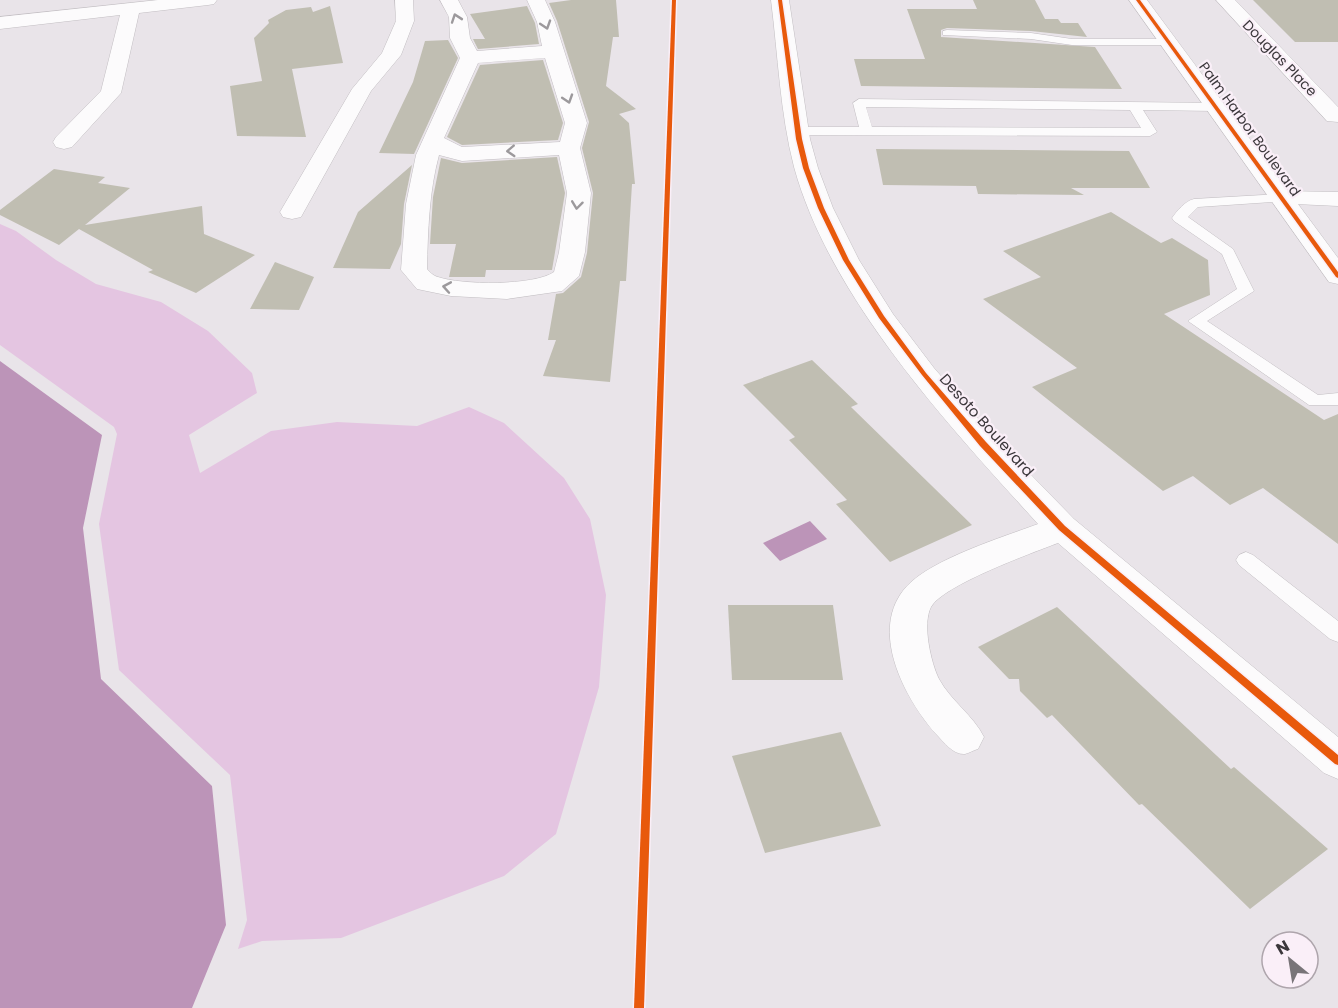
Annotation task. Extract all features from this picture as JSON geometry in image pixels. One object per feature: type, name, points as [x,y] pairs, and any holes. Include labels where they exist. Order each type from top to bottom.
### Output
[{"type":"street","points":[[0,23],[208,0]]},
{"type":"street","points":[[292,212],[362,89],[391,55],[405,21],[405,0]]},
{"type":"street","points":[[449,0],[458,17],[460,38],[470,58]]},
{"type":"street","points":[[470,58],[428,151],[415,215],[414,270],[426,283],[451,288],[507,291],[553,285],[566,276],[572,252],[579,193],[569,148],[576,123],[552,51],[546,22],[536,0]]},
{"type":"street","name":"Desoto Boulevard","points":[[780,0],[798,130],[806,168],[821,208],[846,260],[881,317],[924,374],[983,444],[1062,528],[1338,761]]},
{"type":"street","name":"Palm Harbor Boulevard","points":[[1138,0],[1171,42],[1338,276]]},
{"type":"street","name":"Douglas Place","points":[[1225,0],[1335,116]]},
{"type":"street","points":[[64,142],[111,93],[130,8]]},
{"type":"street","points":[[470,58],[552,51]]},
{"type":"street","points":[[433,139],[440,148],[462,154],[569,148]]},
{"type":"street","points":[[1282,198],[1338,200]]},
{"type":"street","points":[[964,736],[943,715],[924,689],[910,646],[909,616],[918,596],[939,579],[1062,528]]},
{"type":"lane","points":[[947,33],[1031,36],[1072,42],[1171,42]]},
{"type":"lane","points":[[866,131],[860,102],[1217,107]]},
{"type":"lane","points":[[798,130],[1150,132],[1134,106]]},
{"type":"lane","points":[[1282,198],[1194,203],[1179,218],[1228,252],[1246,291],[1196,321],[1315,401],[1338,399]]},
{"type":"lane","points":[[1246,560],[1338,633]]},
{"type":"shaded area","points":[[0,224],[16,231],[56,260],[96,284],[161,302],[208,331],[252,373],[257,393],[189,435],[200,473],[271,431],[337,422],[417,426],[469,407],[504,423],[564,478],[590,519],[606,595],[599,687],[556,834],[504,876],[341,938],[262,941],[238,949],[247,920],[230,775],[119,670],[99,524],[117,434],[114,427],[0,345]]},
{"type":"shaded area","points":[[0,361],[102,435],[83,528],[101,679],[212,786],[226,925],[192,1008],[0,1008]]},
{"type":"shaded area","points":[[810,521],[827,539],[780,561],[763,543]]},
{"type":"building","points":[[571,0],[616,0],[619,37],[613,37],[606,86],[636,109],[619,114],[629,123],[635,184],[632,184],[626,281],[620,281],[610,382],[543,376],[556,340],[548,340],[556,294],[563,293],[581,277],[587,253],[593,193],[582,148],[589,122],[557,21],[549,3]]},
{"type":"building","points":[[973,0],[1035,0],[1045,19],[1058,19],[1061,23],[1078,23],[1087,37],[1031,31],[947,28],[941,30],[941,37],[1095,47],[1122,89],[861,86],[854,59],[925,59],[907,9],[977,9]]},
{"type":"building","points":[[1253,0],[1338,0],[1338,42],[1295,42]]},
{"type":"building","points":[[330,6],[343,63],[292,69],[306,137],[237,136],[230,86],[262,81],[254,38],[269,23],[268,20],[286,10],[311,7],[313,12]]},
{"type":"building","points":[[527,6],[535,23],[539,44],[478,49],[473,39],[485,39],[470,14]]},
{"type":"building","points":[[448,40],[458,58],[414,154],[379,153],[413,82],[425,41]]},
{"type":"building","points":[[543,60],[563,123],[558,140],[462,145],[447,137],[480,65]]},
{"type":"building","points":[[876,149],[1129,151],[1150,188],[1071,188],[1084,195],[978,194],[976,186],[883,185]]},
{"type":"building","points":[[557,157],[565,193],[552,270],[486,270],[485,277],[449,277],[456,244],[430,244],[433,197],[441,158],[462,163]]},
{"type":"building","points":[[412,165],[404,204],[401,244],[390,269],[333,268],[358,212]]},
{"type":"building","points":[[54,169],[105,177],[98,183],[130,188],[85,225],[202,206],[204,234],[255,255],[196,293],[148,272],[153,270],[79,229],[59,245],[0,215],[0,210]]},
{"type":"building","points":[[1111,212],[1161,243],[1172,238],[1208,260],[1210,295],[1164,314],[1324,420],[1338,414],[1338,544],[1263,488],[1230,505],[1193,476],[1163,491],[1032,387],[1077,368],[983,299],[1041,277],[1003,251]]},
{"type":"building","points":[[275,262],[314,277],[299,310],[250,309]]},
{"type":"building","points":[[812,360],[858,404],[851,407],[972,525],[890,562],[836,504],[847,500],[789,440],[795,437],[743,385]]},
{"type":"building","points":[[728,605],[833,605],[843,680],[732,680]]},
{"type":"building","points":[[1057,607],[1231,769],[1234,767],[1328,849],[1250,909],[1142,804],[1139,805],[1052,715],[1047,718],[1020,691],[1019,679],[1009,679],[978,647]]},
{"type":"building","points":[[841,732],[881,826],[765,853],[732,756]]},
{"type":"cycle path","points":[[639,1008],[674,0]]},
{"type":"cycle path","points":[[780,0],[799,139],[806,168],[821,208],[846,260],[881,317],[924,374],[983,444],[1062,528],[1338,761]]},
{"type":"cycle path","points":[[1138,0],[1338,276]]}]
